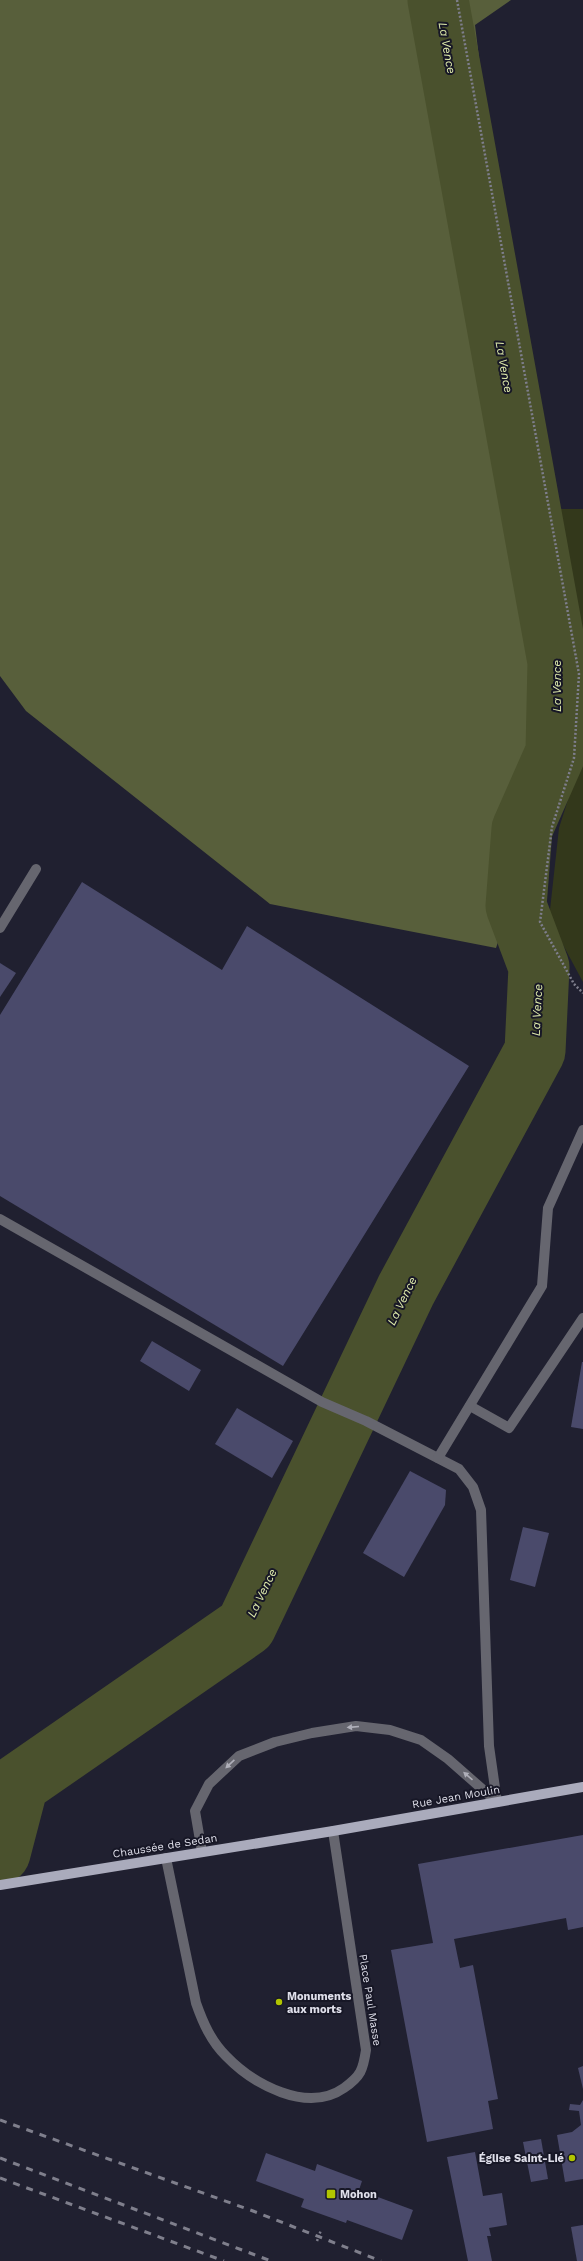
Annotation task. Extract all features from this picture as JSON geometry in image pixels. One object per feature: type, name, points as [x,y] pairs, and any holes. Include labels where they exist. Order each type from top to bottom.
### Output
[{"type":"main road","name":"Rue Jean Moulin","points":[[333,1831],[583,1788]]},
{"type":"main road","name":"Chaussée de Sedan","points":[[0,1885],[333,1831]]},
{"type":"street","points":[[0,928],[36,869]]},
{"type":"street","points":[[438,1458],[542,1286],[548,1208],[583,1130]]},
{"type":"street","points":[[0,1219],[322,1402],[366,1421],[459,1469],[473,1487],[481,1510],[489,1746],[497,1802]]},
{"type":"street","points":[[470,1406],[509,1428],[583,1318]]},
{"type":"street","points":[[202,1852],[195,1811],[209,1784],[239,1756],[275,1742],[312,1732],[356,1726],[390,1730],[421,1740],[448,1759],[497,1802]]},
{"type":"street","name":"Place Paul Masse","points":[[166,1858],[196,2003],[203,2025],[212,2039],[225,2056],[243,2072],[262,2083],[285,2093],[307,2098],[324,2096],[340,2090],[355,2080],[364,2068],[366,2050],[333,1831]]},
{"type":"path","points":[[457,0],[579,674],[574,758],[552,827],[540,922],[574,984],[583,993]]},
{"type":"path","points":[[317,2241],[321,2230]]},
{"type":"green space","points":[[0,0],[511,0],[475,25],[564,743],[496,948],[270,904],[26,711],[0,676]]},
{"type":"green space","points":[[555,509],[583,509],[583,656],[579,639]]},
{"type":"green space","points":[[583,736],[583,982],[549,919],[559,828],[582,756]]},
{"type":"building","points":[[82,882],[222,970],[247,926],[469,1066],[283,1366],[0,1196],[0,1015]]},
{"type":"building","points":[[0,963],[16,973],[0,997]]},
{"type":"building","points":[[152,1341],[201,1370],[189,1391],[140,1361]]},
{"type":"building","points":[[583,1362],[583,1429],[571,1427]]},
{"type":"building","points":[[237,1408],[293,1441],[272,1478],[215,1444]]},
{"type":"building","points":[[410,1471],[446,1490],[445,1505],[404,1577],[363,1553]]},
{"type":"building","points":[[523,1527],[549,1533],[535,1587],[510,1580]]},
{"type":"building","points":[[583,1835],[583,1927],[568,1930],[566,1918],[454,1939],[460,1968],[473,1965],[498,2099],[488,2101],[493,2129],[427,2142],[391,1950],[433,1943],[418,1864]]},
{"type":"building","points":[[583,2066],[583,2089],[578,2068]]},
{"type":"building","name":"Église Saint-Lié","points":[[583,2100],[583,2179],[565,2182],[557,2135],[572,2132],[581,2125],[579,2111],[569,2110],[570,2104],[580,2105]]},
{"type":"building","points":[[541,2139],[548,2179],[531,2182],[523,2142]]},
{"type":"building","points":[[475,2152],[483,2196],[502,2193],[507,2225],[489,2228],[491,2236],[487,2236],[492,2261],[468,2261],[447,2157]]},
{"type":"building","name":"Mohon","points":[[266,2153],[315,2171],[317,2164],[362,2181],[359,2190],[413,2210],[402,2240],[347,2220],[346,2223],[301,2207],[304,2199],[256,2181]]},
{"type":"building","points":[[583,2225],[583,2261],[577,2261],[571,2227]]},
{"type":"waterway","name":"La Vence","points":[[0,1853],[18,1784],[246,1626],[406,1290],[535,1051],[539,967],[516,906],[522,829],[556,752],[558,662],[438,0]]},
{"type":"railway","points":[[0,2120],[253,2211],[381,2261]]},
{"type":"railway","points":[[0,2158],[271,2261]]},
{"type":"railway","points":[[0,2178],[224,2261]]},
{"type":"place","name":"Monuments aux morts","points":[[279,2002]]},
{"type":"place","name":"Église Saint-Lié","points":[[572,2158]]},
{"type":"place","name":"Mohon","points":[[331,2194]]}]
